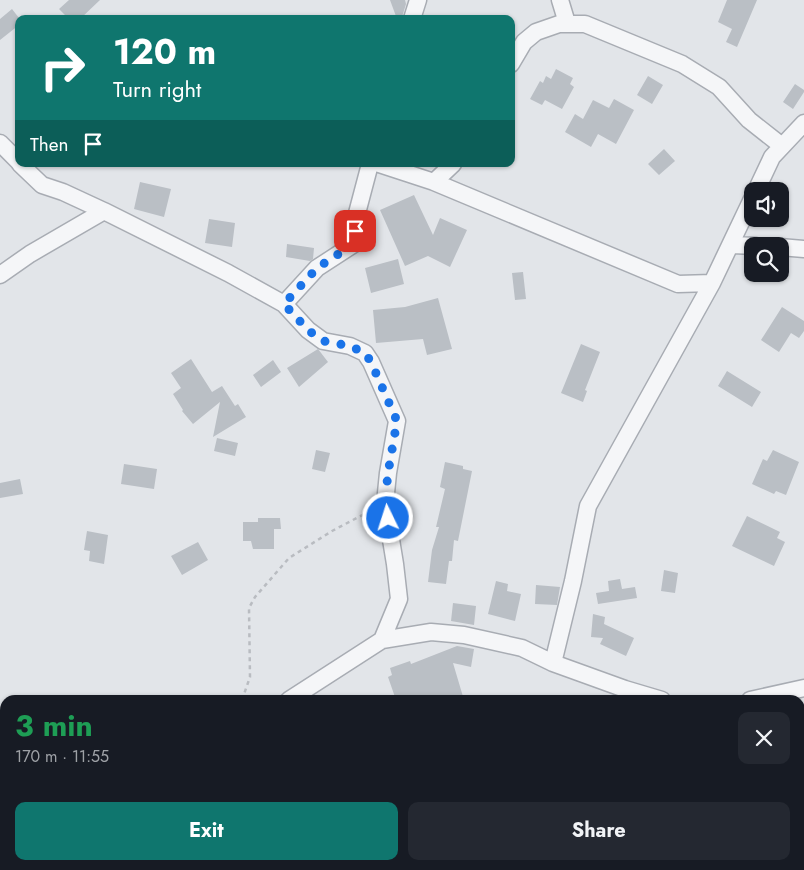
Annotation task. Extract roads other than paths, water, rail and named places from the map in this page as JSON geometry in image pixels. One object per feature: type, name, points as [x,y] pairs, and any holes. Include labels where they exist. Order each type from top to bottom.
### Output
[{"type":"street","points":[[413,15],[418,0]]},
{"type":"street","points":[[560,0],[567,23]]},
{"type":"street","points":[[515,57],[524,42],[536,32],[567,23],[586,24],[682,64],[719,87],[750,120],[782,146]]},
{"type":"street","points":[[760,182],[772,157],[804,122]]},
{"type":"street","points":[[0,143],[15,158]]},
{"type":"street","points":[[24,167],[42,185],[64,192],[104,211],[228,273],[284,304],[308,330],[323,341],[350,346],[365,353],[371,362],[397,421],[385,503],[399,599],[382,640]]},
{"type":"street","points":[[284,304],[317,268],[354,244],[356,217],[369,167]]},
{"type":"street","points":[[388,167],[434,182],[678,284],[712,283]]},
{"type":"street","points":[[434,182],[450,167]]},
{"type":"street","points":[[4,269],[104,211]]},
{"type":"street","points":[[553,663],[573,581],[588,506],[712,283],[744,217]]},
{"type":"street","points":[[732,245],[744,246]]},
{"type":"street","points":[[789,248],[804,249]]},
{"type":"street","points":[[297,695],[382,640],[430,632],[464,634],[522,648],[553,663],[645,695]]},
{"type":"street","points":[[772,695],[804,688]]}]
